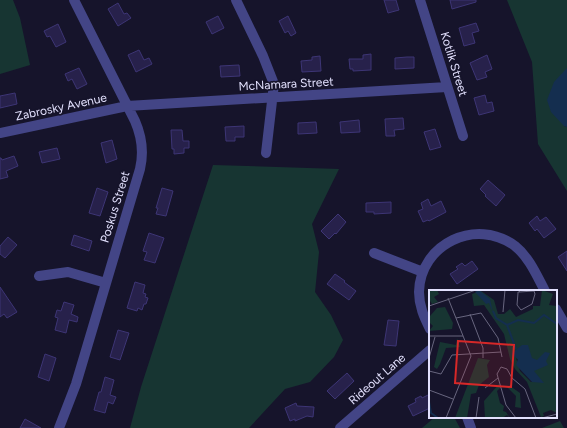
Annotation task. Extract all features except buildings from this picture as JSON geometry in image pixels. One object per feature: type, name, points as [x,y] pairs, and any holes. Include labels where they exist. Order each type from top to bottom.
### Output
[{"type":"street","name":"Poskus Street","points":[[59,428],[76,384],[143,158],[140,131],[74,0]]},
{"type":"street","points":[[236,0],[263,56],[274,84],[266,153]]},
{"type":"street","name":"Kotlik Street","points":[[420,0],[463,136]]},
{"type":"street","name":"McNamara Street","points":[[127,106],[447,87]]},
{"type":"street","name":"Zabrosky Avenue","points":[[0,133],[127,106]]},
{"type":"street","points":[[429,327],[423,315],[419,286],[423,272],[434,253],[452,240],[474,234],[488,235],[509,242],[521,252],[530,263],[545,290]]},
{"type":"street","points":[[374,254],[423,272]]},
{"type":"street","points":[[39,276],[68,272],[106,283]]},
{"type":"street","points":[[557,311],[567,328]]},
{"type":"street","name":"Rideout Lane","points":[[340,428],[429,351]]},
{"type":"street","points":[[467,418],[472,428]]},
{"type":"green space","points":[[0,0],[13,0],[20,18],[30,65],[0,74]]},
{"type":"green space","points":[[507,0],[567,0],[567,76],[564,126],[567,127],[567,191],[538,144],[532,62]]},
{"type":"green space","points":[[213,165],[339,169],[312,224],[319,252],[315,292],[331,315],[343,340],[334,357],[310,382],[285,389],[249,428],[130,428],[141,387]]},
{"type":"green space","points":[[434,418],[455,418],[460,428],[422,428]]},
{"type":"green space","points":[[560,421],[564,428],[542,428]]},
{"type":"water","points":[[567,68],[567,127],[564,126],[551,112],[547,100],[554,82]]}]
